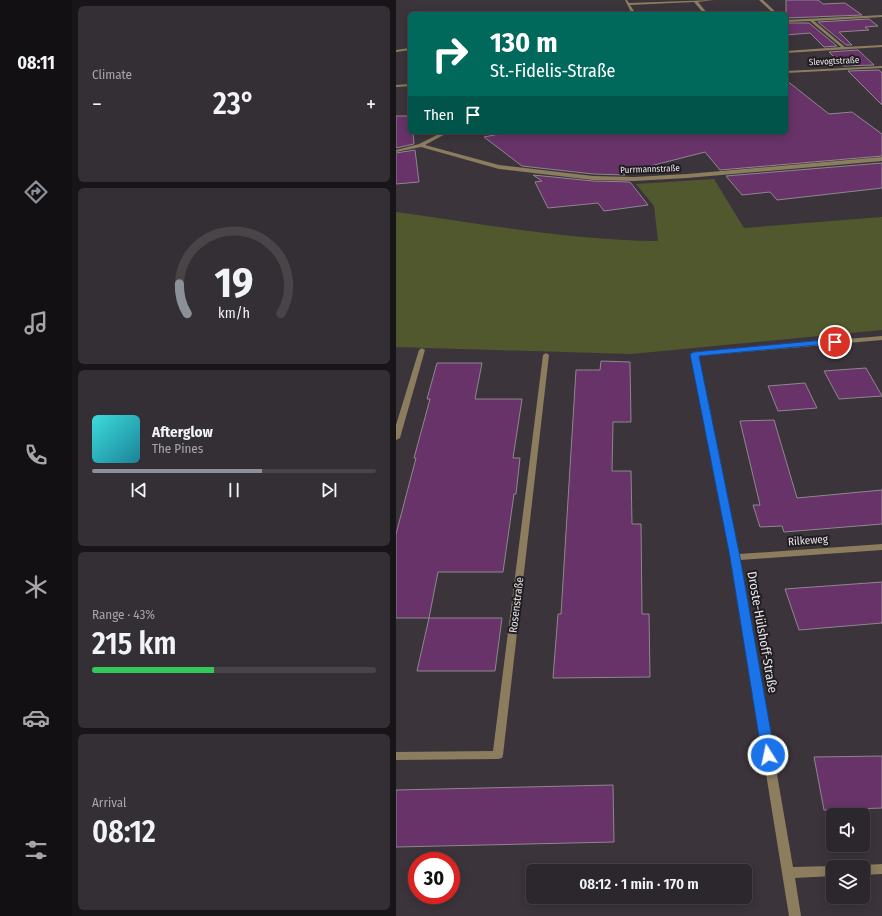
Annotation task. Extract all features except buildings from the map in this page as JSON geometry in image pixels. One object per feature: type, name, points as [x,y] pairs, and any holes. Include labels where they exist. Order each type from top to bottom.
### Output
[{"type":"street","points":[[633,12],[627,2],[712,0]]},
{"type":"street","points":[[761,0],[774,12]]},
{"type":"street","points":[[695,1],[704,12]]},
{"type":"street","points":[[788,21],[882,16]]},
{"type":"street","points":[[811,20],[844,48]]},
{"type":"street","points":[[788,52],[882,46]]},
{"type":"street","points":[[396,51],[408,48]]},
{"type":"street","name":"Slevogtstraße","points":[[788,72],[882,67]]},
{"type":"street","points":[[396,86],[408,85]]},
{"type":"street","points":[[396,151],[421,145],[443,134]]},
{"type":"street","name":"Purrmannstraße","points":[[421,145],[499,167],[593,178],[634,179],[687,176],[882,159]]},
{"type":"street","name":"Droste-Hülshoff-Straße","points":[[795,916],[735,557],[694,354],[882,338]]},
{"type":"street","points":[[396,438],[422,350]]},
{"type":"street","name":"Rosenstraße","points":[[396,756],[498,755],[546,355]]},
{"type":"street","name":"Rilkeweg","points":[[735,557],[882,547]]},
{"type":"street","points":[[870,870],[882,869]]},
{"type":"street","points":[[789,873],[826,871]]},
{"type":"green space","points":[[714,179],[744,228],[882,217],[882,330],[631,354],[396,347],[396,212],[559,235],[658,241],[654,206],[636,184]]},
{"type":"route","points":[[768,755],[735,557],[694,354],[835,342]]}]
